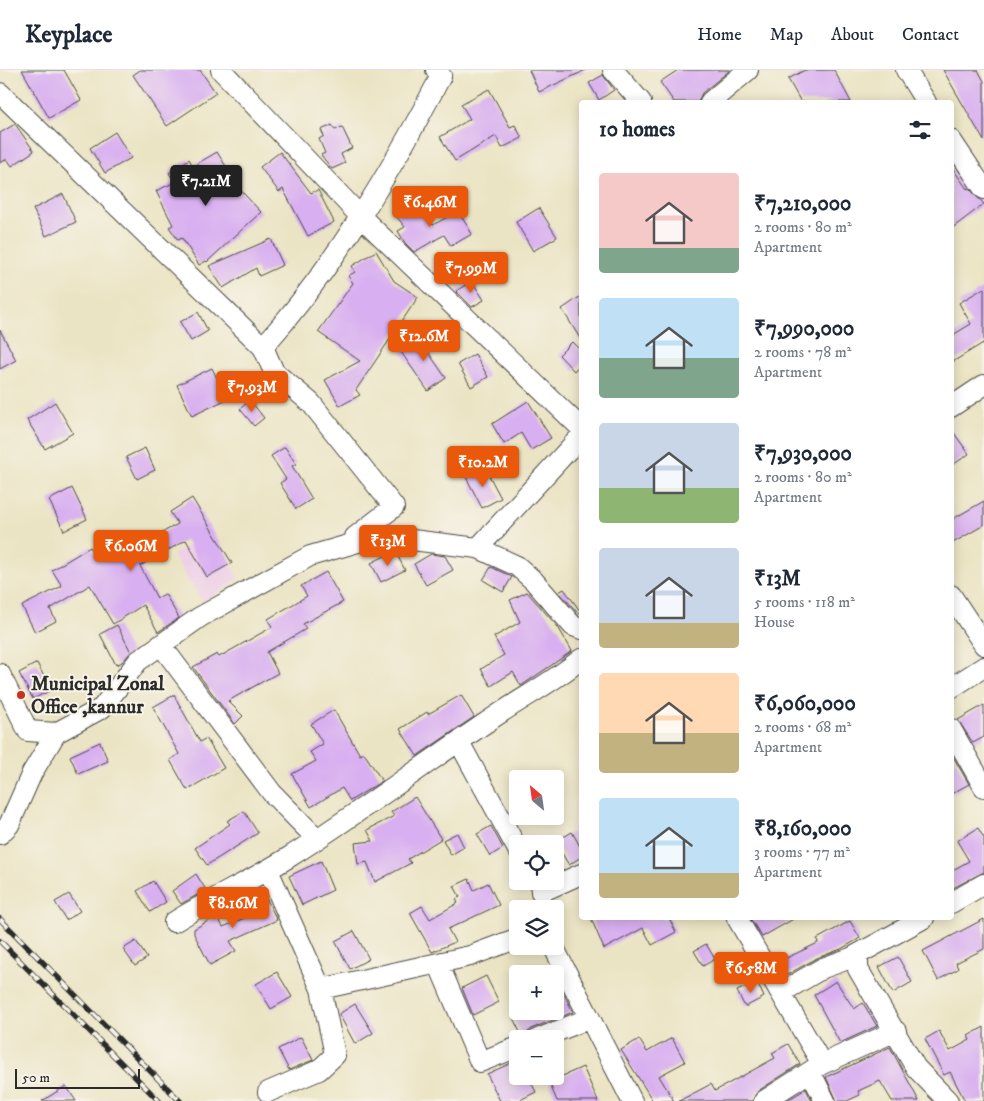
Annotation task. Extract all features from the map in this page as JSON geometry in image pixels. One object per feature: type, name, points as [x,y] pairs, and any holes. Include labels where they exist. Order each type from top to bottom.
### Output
[{"type":"street","points":[[221,70],[360,216],[579,426]]},
{"type":"street","points":[[263,347],[294,313],[360,216],[417,121],[441,76],[436,70]]},
{"type":"street","points":[[613,70],[639,100]]},
{"type":"street","points":[[712,100],[748,70]]},
{"type":"street","points":[[908,71],[925,100]]},
{"type":"street","points":[[0,93],[263,347],[274,372],[311,403],[394,507],[371,527],[339,547]]},
{"type":"street","points":[[954,144],[984,189]]},
{"type":"street","points":[[954,405],[984,385]]},
{"type":"street","points":[[478,548],[579,438]]},
{"type":"street","points":[[0,834],[9,825],[32,773],[56,733],[102,708],[138,661],[200,617],[310,556],[379,536],[478,548],[517,566],[534,581],[573,626],[579,628]]},
{"type":"street","points":[[954,599],[984,644]]},
{"type":"street","points":[[161,645],[272,793],[317,839]]},
{"type":"street","points":[[174,922],[207,902],[268,870],[317,839],[518,701],[559,677],[579,661]]},
{"type":"street","points":[[954,686],[984,667]]},
{"type":"street","points":[[0,674],[28,731],[56,733]]},
{"type":"street","points":[[954,734],[984,787]]},
{"type":"street","points":[[459,742],[510,835]]},
{"type":"street","points":[[268,870],[322,989],[335,1055],[319,1070],[268,1092]]},
{"type":"street","points":[[539,894],[579,875]]},
{"type":"street","points":[[954,900],[984,884]]},
{"type":"street","points":[[738,920],[782,992],[816,1068],[825,1101]]},
{"type":"street","points":[[851,958],[920,920]]},
{"type":"street","points":[[322,989],[470,956],[509,941]]},
{"type":"street","points":[[558,955],[632,1101]]},
{"type":"street","points":[[782,992],[823,968],[858,956],[858,969],[916,1068],[948,1101]]},
{"type":"street","points":[[438,963],[480,1062],[509,1051]]},
{"type":"street","points":[[560,1030],[590,1018]]},
{"type":"street","points":[[764,1101],[816,1068],[896,1031]]},
{"type":"shaded area","points":[[210,532],[239,579],[202,602],[173,555]]},
{"type":"building","points":[[22,70],[64,70],[81,100],[49,118]]},
{"type":"building","points":[[140,70],[200,70],[216,93],[167,126],[133,75]]},
{"type":"building","points":[[529,70],[586,70],[539,92]]},
{"type":"building","points":[[678,70],[730,70],[702,93],[699,100],[673,100],[660,82]]},
{"type":"building","points":[[805,70],[834,70],[850,100],[800,100],[788,79]]},
{"type":"building","points":[[943,70],[978,70],[984,81],[984,141]]},
{"type":"building","points":[[603,75],[614,90],[599,100],[589,83]]},
{"type":"building","points":[[489,89],[510,127],[515,125],[522,138],[502,148],[496,136],[455,161],[440,137],[470,119],[461,104]]},
{"type":"building","points":[[15,124],[34,151],[12,166],[7,159],[0,163],[0,133]]},
{"type":"building","points":[[332,125],[335,130],[342,127],[352,148],[341,154],[345,163],[332,169],[321,155],[325,153],[319,139],[324,136],[321,130]]},
{"type":"building","points":[[115,132],[131,158],[105,173],[90,148]]},
{"type":"building","points":[[217,152],[232,176],[229,178],[261,212],[207,262],[199,265],[182,238],[178,240],[169,227],[173,225],[156,191],[175,182],[169,173],[189,159],[193,166]]},
{"type":"building","points":[[280,152],[311,193],[318,190],[334,222],[308,236],[283,189],[279,192],[260,167]]},
{"type":"building","points":[[954,170],[967,189],[969,188],[984,204],[954,227]]},
{"type":"building","points":[[63,194],[76,222],[46,236],[33,209]]},
{"type":"building","points":[[414,202],[433,225],[458,211],[472,234],[451,246],[444,235],[414,252],[405,243],[398,231],[405,227],[396,216]]},
{"type":"building","points":[[539,208],[557,237],[533,251],[516,222]]},
{"type":"building","points":[[271,239],[283,265],[259,276],[256,268],[223,288],[209,266]]},
{"type":"building","points":[[376,251],[394,281],[418,297],[356,390],[360,395],[340,406],[325,380],[360,361],[318,332],[353,283],[348,276],[355,272],[352,266]]},
{"type":"building","points":[[472,281],[484,300],[472,307],[456,291]]},
{"type":"building","points":[[984,288],[984,345],[983,343],[954,361],[954,334],[971,324],[959,303]]},
{"type":"building","points":[[579,297],[579,337],[562,309]]},
{"type":"building","points":[[198,312],[208,331],[191,341],[180,322]]},
{"type":"building","points":[[0,330],[16,360],[0,369]]},
{"type":"building","points":[[426,332],[435,342],[426,349],[446,378],[428,391],[401,352]]},
{"type":"building","points":[[572,342],[579,349],[579,365],[574,371],[559,355]]},
{"type":"building","points":[[475,354],[488,377],[471,387],[458,364]]},
{"type":"building","points":[[212,368],[227,399],[192,416],[177,385]]},
{"type":"building","points":[[250,400],[264,418],[254,426],[240,409]]},
{"type":"building","points":[[528,401],[551,438],[531,450],[521,433],[504,444],[492,424]]},
{"type":"building","points":[[55,402],[73,433],[45,449],[27,420]]},
{"type":"building","points":[[954,433],[969,454],[954,464]]},
{"type":"building","points":[[285,447],[296,464],[292,466],[312,499],[296,509],[280,483],[286,479],[271,456]]},
{"type":"building","points":[[145,448],[155,470],[137,479],[126,457]]},
{"type":"building","points":[[485,468],[501,498],[482,508],[466,477]]},
{"type":"building","points":[[72,488],[87,519],[64,531],[49,500]]},
{"type":"building","points":[[192,498],[232,563],[207,577],[186,540],[140,566],[157,598],[165,594],[179,618],[158,632],[143,605],[113,624],[90,585],[50,609],[56,621],[35,632],[22,606],[62,586],[52,570],[90,547],[93,552],[128,532],[137,546],[178,524],[170,512]]},
{"type":"building","points":[[984,501],[984,525],[954,542],[954,518]]},
{"type":"building","points":[[395,551],[405,570],[381,582],[371,563]]},
{"type":"building","points":[[431,554],[445,556],[453,570],[426,585],[414,564]]},
{"type":"building","points":[[491,567],[512,577],[503,592],[483,580]]},
{"type":"building","points":[[326,572],[343,602],[303,624],[306,629],[267,652],[278,673],[228,701],[243,716],[235,724],[193,667],[217,654],[219,657],[272,627],[268,619],[307,596],[301,586]]},
{"type":"building","points":[[564,589],[579,609],[579,613],[578,613],[559,592]]},
{"type":"building","points":[[527,592],[558,627],[572,651],[521,686],[513,672],[491,686],[481,669],[504,655],[494,637],[520,622],[510,600]]},
{"type":"building","points":[[117,625],[131,652],[122,662],[116,665],[100,634]]},
{"type":"building","points":[[37,663],[51,690],[33,699],[19,673]]},
{"type":"building","points":[[174,695],[200,742],[206,738],[224,768],[187,790],[170,760],[179,754],[153,707]]},
{"type":"building","points":[[461,695],[474,717],[417,756],[400,729],[427,712],[428,714]]},
{"type":"building","points":[[984,705],[984,737],[973,743],[958,720]]},
{"type":"building","points":[[334,710],[360,755],[364,753],[382,781],[350,801],[342,788],[311,807],[292,774],[316,761],[310,752],[323,744],[311,724]]},
{"type":"building","points":[[100,742],[108,761],[78,774],[70,756]]},
{"type":"building","points":[[954,758],[969,784],[954,792]]},
{"type":"building","points":[[415,797],[441,839],[408,859],[411,863],[375,882],[367,862],[358,864],[355,843],[373,841],[367,830],[394,816],[391,812]]},
{"type":"building","points":[[244,811],[258,833],[207,865],[195,848],[230,824],[227,821]]},
{"type":"building","points":[[491,826],[503,848],[490,856],[477,834]]},
{"type":"building","points":[[978,828],[984,838],[984,872],[954,887],[954,869],[969,861],[957,841]]},
{"type":"building","points":[[572,832],[579,844],[579,858],[569,865],[564,857],[564,837]]},
{"type":"building","points":[[457,833],[464,847],[451,855],[443,840]]},
{"type":"building","points":[[321,861],[333,890],[302,905],[289,876]]},
{"type":"building","points":[[196,874],[206,890],[181,904],[172,891]]},
{"type":"building","points":[[469,879],[474,890],[488,883],[499,905],[448,929],[455,942],[432,952],[410,913],[422,906],[430,919],[458,903],[456,899],[460,897],[454,886]]},
{"type":"building","points":[[153,881],[166,902],[150,912],[137,891]]},
{"type":"building","points":[[262,890],[277,920],[230,941],[236,951],[210,965],[194,934],[194,929],[217,916],[223,927],[252,915],[244,898]]},
{"type":"building","points":[[69,894],[80,911],[66,920],[55,902]]},
{"type":"building","points":[[984,919],[984,949],[956,963],[958,969],[938,980],[923,951]]},
{"type":"building","points":[[592,920],[670,920],[676,932],[652,945],[643,928],[604,949]]},
{"type":"building","points":[[751,920],[792,920],[762,937]]},
{"type":"building","points":[[850,921],[860,938],[841,949],[817,958],[785,976],[778,962],[818,943],[817,939]]},
{"type":"building","points":[[354,931],[369,959],[350,969],[335,941]]},
{"type":"building","points":[[136,941],[147,958],[135,966],[123,949]]},
{"type":"building","points":[[706,944],[715,959],[703,966],[694,951]]},
{"type":"building","points":[[898,957],[912,982],[893,993],[879,967]]},
{"type":"building","points":[[277,972],[292,997],[271,1009],[256,984]]},
{"type":"building","points":[[486,976],[499,1002],[473,1015],[462,988]]},
{"type":"building","points":[[836,981],[854,1009],[863,1003],[877,1026],[840,1043],[814,995]]},
{"type":"building","points":[[757,982],[764,997],[745,1007],[737,991]]},
{"type":"building","points":[[564,994],[573,1012],[564,1016]]},
{"type":"building","points":[[355,1004],[373,1033],[355,1044],[339,1014]]},
{"type":"building","points":[[514,1020],[553,1020],[530,1030],[519,1030]]},
{"type":"building","points":[[984,1027],[984,1101],[965,1101],[950,1072],[944,1075],[925,1039],[939,1031],[950,1051],[970,1040],[968,1036]]},
{"type":"building","points":[[301,1037],[313,1060],[289,1070],[278,1049]]},
{"type":"building","points":[[672,1038],[685,1062],[659,1076],[674,1101],[653,1101],[621,1050],[639,1039],[647,1052]]},
{"type":"building","points":[[788,1044],[800,1064],[758,1091],[752,1101],[679,1101],[711,1084],[715,1091],[775,1058],[772,1053]]},
{"type":"building","points":[[890,1047],[919,1101],[892,1101],[880,1081],[858,1091],[860,1095],[847,1101],[837,1101],[826,1077]]},
{"type":"building","points":[[509,1064],[509,1085],[532,1085],[536,1092],[518,1101],[500,1101],[487,1074]]},
{"type":"building","points":[[583,1067],[598,1101],[557,1101],[550,1085],[564,1085],[564,1075]]},
{"type":"building","points":[[66,1086],[76,1101],[42,1101]]},
{"type":"building","points":[[806,1089],[812,1101],[786,1101]]},
{"type":"railway","points":[[0,919],[180,1101]]},
{"type":"railway","points":[[0,941],[159,1101]]},
{"type":"place","name":"Municipal Zonal Office ,kannur","points":[[21,695]]}]
